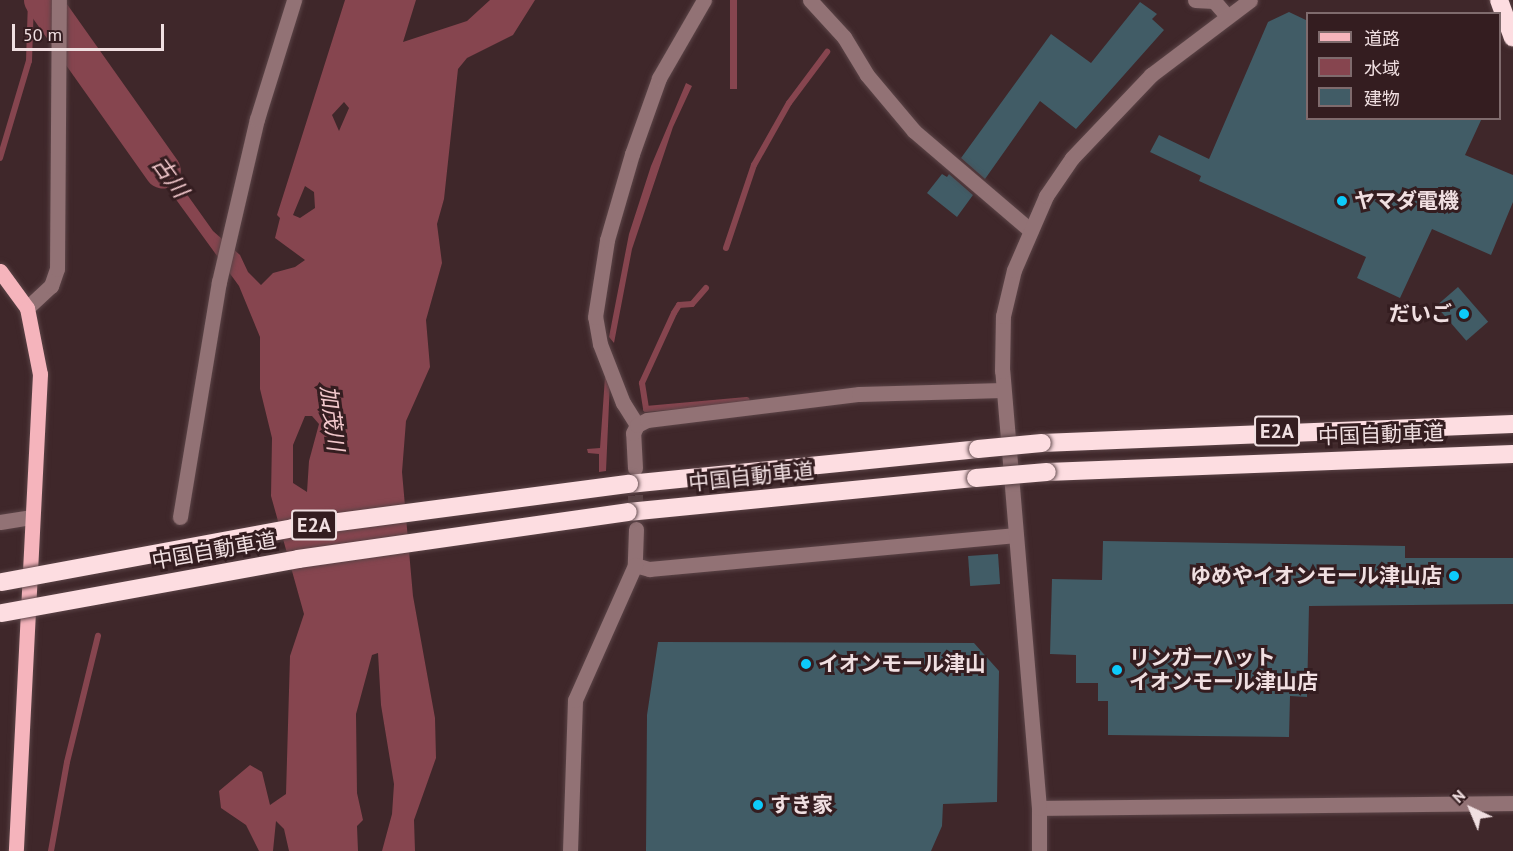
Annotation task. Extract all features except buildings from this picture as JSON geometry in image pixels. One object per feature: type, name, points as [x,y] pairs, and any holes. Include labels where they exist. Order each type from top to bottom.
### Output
[{"type":"highway","points":[[1499,0],[1513,38]]},
{"type":"highway","points":[[1301,430],[1513,414]]},
{"type":"highway","name":"中国自動車道","points":[[1,582],[293,528],[632,476],[1042,443],[1301,430],[1513,424]]},
{"type":"highway","name":"中国自動車道","points":[[1,613],[298,559],[628,512],[1047,472],[1305,460],[1513,454]]},
{"type":"highway","points":[[1305,460],[1513,465]]},
{"type":"main road","points":[[0,271],[27,308],[40,374],[31,517],[27,672],[16,851]]},
{"type":"street","points":[[27,308],[51,286],[57,269],[59,0]]},
{"type":"street","points":[[180,517],[219,282],[257,119],[294,0]]},
{"type":"street","points":[[637,425],[623,403],[600,344],[595,317],[608,240],[659,78],[704,0]]},
{"type":"street","points":[[810,0],[843,37],[867,75],[914,131],[1030,230]]},
{"type":"street","points":[[1195,0],[1214,1],[1227,16]]},
{"type":"street","points":[[1039,851],[1039,808],[1013,535],[1003,390],[1003,316],[1014,270],[1046,196],[1072,158],[1151,75],[1250,0]]},
{"type":"street","points":[[632,476],[633,434],[637,425],[647,420],[860,394],[1003,390]]},
{"type":"street","points":[[0,522],[31,517]]},
{"type":"street","points":[[570,851],[574,700],[635,565],[636,529]]},
{"type":"street","points":[[635,565],[649,569],[1013,535]]},
{"type":"street","points":[[1039,808],[1513,803]]},
{"type":"water","name":"加茂川","points":[[345,0],[416,0],[403,42],[467,21],[490,0],[535,0],[513,35],[467,58],[458,69],[444,199],[437,224],[442,263],[426,320],[430,367],[406,421],[402,472],[413,596],[435,718],[436,758],[414,820],[415,851],[382,851],[392,814],[394,784],[381,705],[378,653],[372,655],[356,714],[357,793],[363,820],[357,826],[358,851],[289,851],[284,829],[276,821],[273,851],[259,851],[246,825],[221,808],[219,791],[250,765],[262,772],[270,805],[286,794],[290,656],[304,614],[271,496],[272,438],[260,389],[260,337],[239,286],[129,135],[139,127],[213,231],[240,255],[248,272],[261,285],[273,273],[295,267],[305,260],[275,238],[280,218],[277,215]],"holes":[[[344,102],[349,108],[339,131],[332,115]],[[305,186],[314,192],[315,208],[300,218],[293,215]],[[305,416],[312,416],[319,424],[309,461],[307,492],[293,483],[293,445]]]},
{"type":"water","points":[[730,0],[737,0],[737,89],[730,89]]},
{"type":"water","points":[[686,83],[692,86],[673,127],[632,249],[614,343],[609,337],[629,234],[651,166]]},
{"type":"water","points":[[605,377],[610,381],[606,471],[599,472],[599,454],[588,453],[587,449],[600,448]]},
{"type":"waterway","points":[[0,158],[29,61],[31,0]]},
{"type":"waterway","name":"古川","points":[[42,0],[163,171]]},
{"type":"waterway","points":[[726,248],[754,165],[789,103],[827,52]]},
{"type":"waterway","points":[[706,288],[692,304],[679,305],[674,313],[642,383],[646,409],[747,400]]},
{"type":"waterway","points":[[51,851],[67,762],[98,636]]},
{"type":"tunnel","points":[[635,472],[636,520]]},
{"type":"place","name":"ヤマダ電機","points":[[1342,201]]},
{"type":"place","name":"だいご","points":[[1464,314]]},
{"type":"place","name":"ゆめやイオンモール津山店","points":[[1454,576]]},
{"type":"place","name":"イオンモール津山","points":[[806,664]]},
{"type":"place","name":"リンガーハット イオンモール津山店","points":[[1117,670]]},
{"type":"place","name":"すき家","points":[[758,805]]}]
